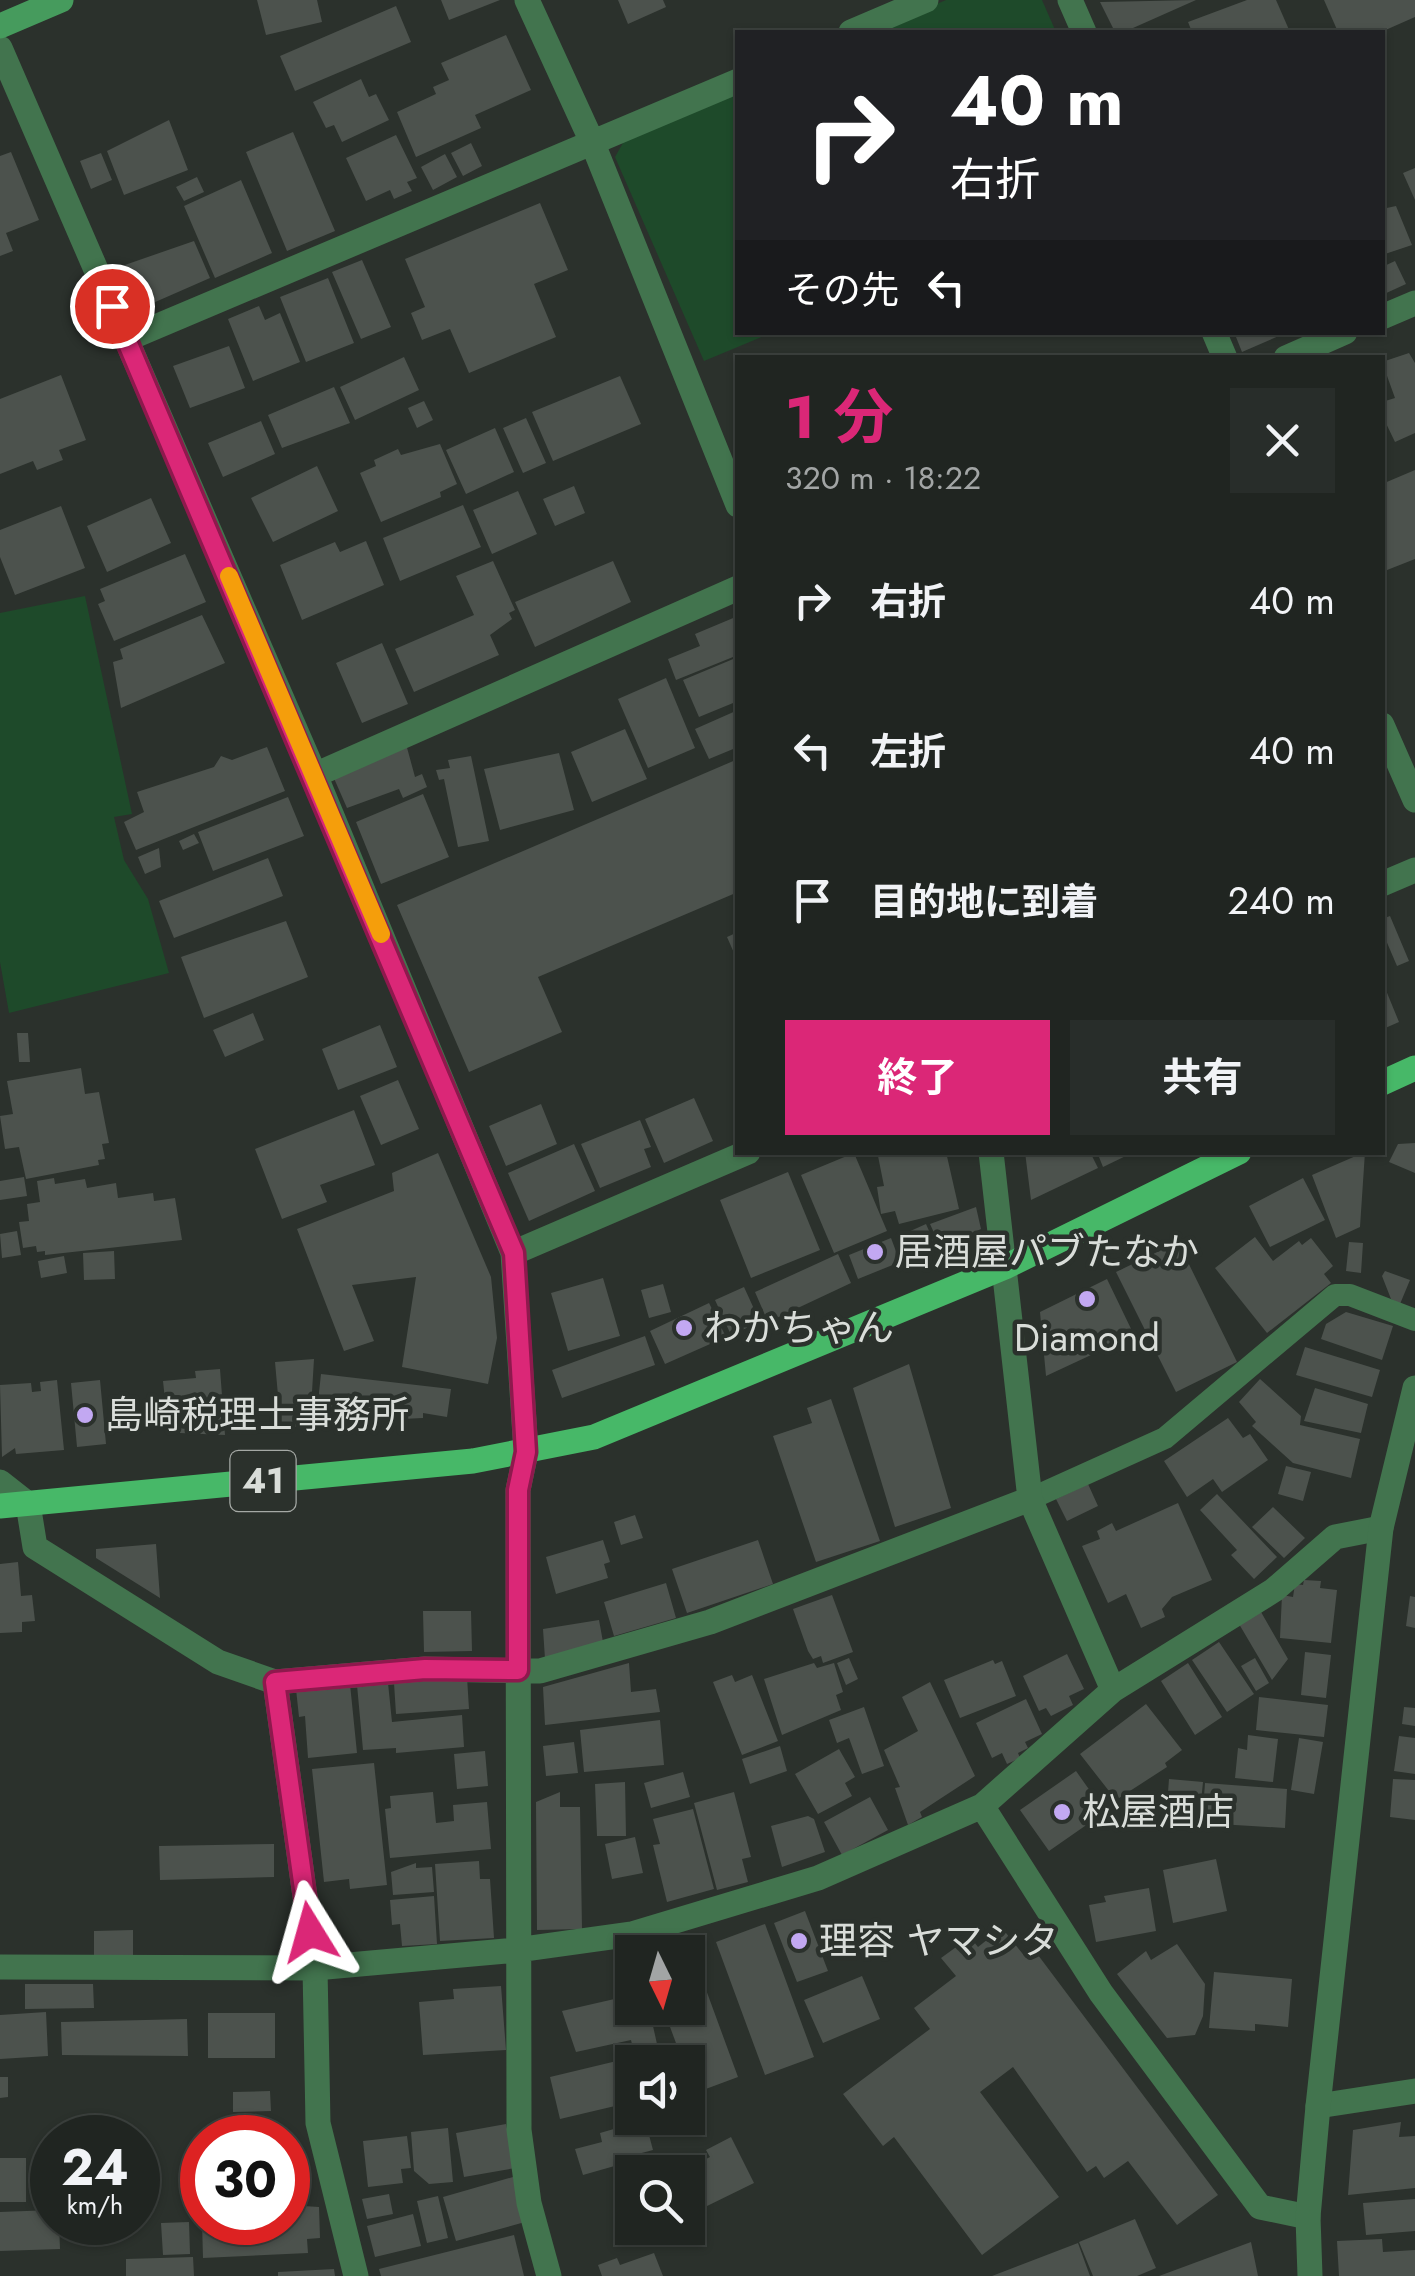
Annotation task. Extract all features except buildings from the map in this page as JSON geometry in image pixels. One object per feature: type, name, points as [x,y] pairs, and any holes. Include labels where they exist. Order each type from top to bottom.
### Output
[{"type":"main road","points":[[0,26],[61,0]]},
{"type":"main road","points":[[1385,1083],[1415,1068]]},
{"type":"main road","name":"41","points":[[0,1506],[526,1452],[594,1437],[1005,1267],[1234,1155]]},
{"type":"street","points":[[527,0],[593,144],[735,497]]},
{"type":"street","points":[[856,30],[926,0]]},
{"type":"street","points":[[1070,0],[1083,30]]},
{"type":"street","points":[[0,48],[315,775],[514,1253],[526,1452],[518,1490],[520,2130],[528,2203],[549,2276]]},
{"type":"street","points":[[127,339],[735,83]]},
{"type":"street","points":[[1385,316],[1415,303]]},
{"type":"street","points":[[1293,355],[1338,335]]},
{"type":"street","points":[[315,775],[735,589]]},
{"type":"street","points":[[1385,731],[1415,800]]},
{"type":"street","points":[[1385,883],[1415,870]]},
{"type":"street","points":[[514,1253],[741,1155]]},
{"type":"street","points":[[992,1155],[1030,1499],[1113,1690]]},
{"type":"street","points":[[1310,2276],[1308,2216],[1318,2106],[1381,1528],[1415,1388]]},
{"type":"street","points":[[0,1482],[28,1504],[35,1547],[218,1662],[275,1682],[425,1669],[540,1672],[710,1622],[1030,1499]]},
{"type":"street","points":[[0,1967],[315,1968],[517,1950],[632,1934],[818,1878],[982,1806],[1113,1690],[1274,1590],[1335,1537],[1381,1528]]},
{"type":"street","points":[[275,1682],[315,1968],[318,2124],[356,2276]]},
{"type":"street","points":[[982,1806],[1101,1994],[1260,2207],[1308,2216]]},
{"type":"street","points":[[1318,2106],[1415,2090]]},
{"type":"lane","points":[[1030,1499],[1165,1438],[1334,1295],[1350,1295],[1415,1320]]},
{"type":"green space","points":[[946,0],[1042,0],[1055,30],[877,30]]},
{"type":"green space","points":[[735,93],[735,335],[766,335],[704,361],[615,157],[624,141]]},
{"type":"green space","points":[[85,596],[132,814],[114,817],[124,860],[148,899],[169,973],[9,1013],[0,962],[0,613]]},
{"type":"slow traffic","points":[[229,576],[381,934]]},
{"type":"place","name":"居酒屋パブたなか","points":[[875,1252]]},
{"type":"place","name":"Diamond","points":[[1087,1299]]},
{"type":"place","name":"わかちゃん","points":[[684,1328]]},
{"type":"place","name":"島崎税理士事務所","points":[[85,1415]]},
{"type":"place","name":"松屋酒店","points":[[1062,1812]]},
{"type":"place","name":"理容 ヤマシタ","points":[[799,1941]]},
{"type":"route","points":[[112,306],[315,775],[514,1253],[526,1452],[518,1490],[518,1670],[425,1669],[275,1682],[310,1932]]}]
